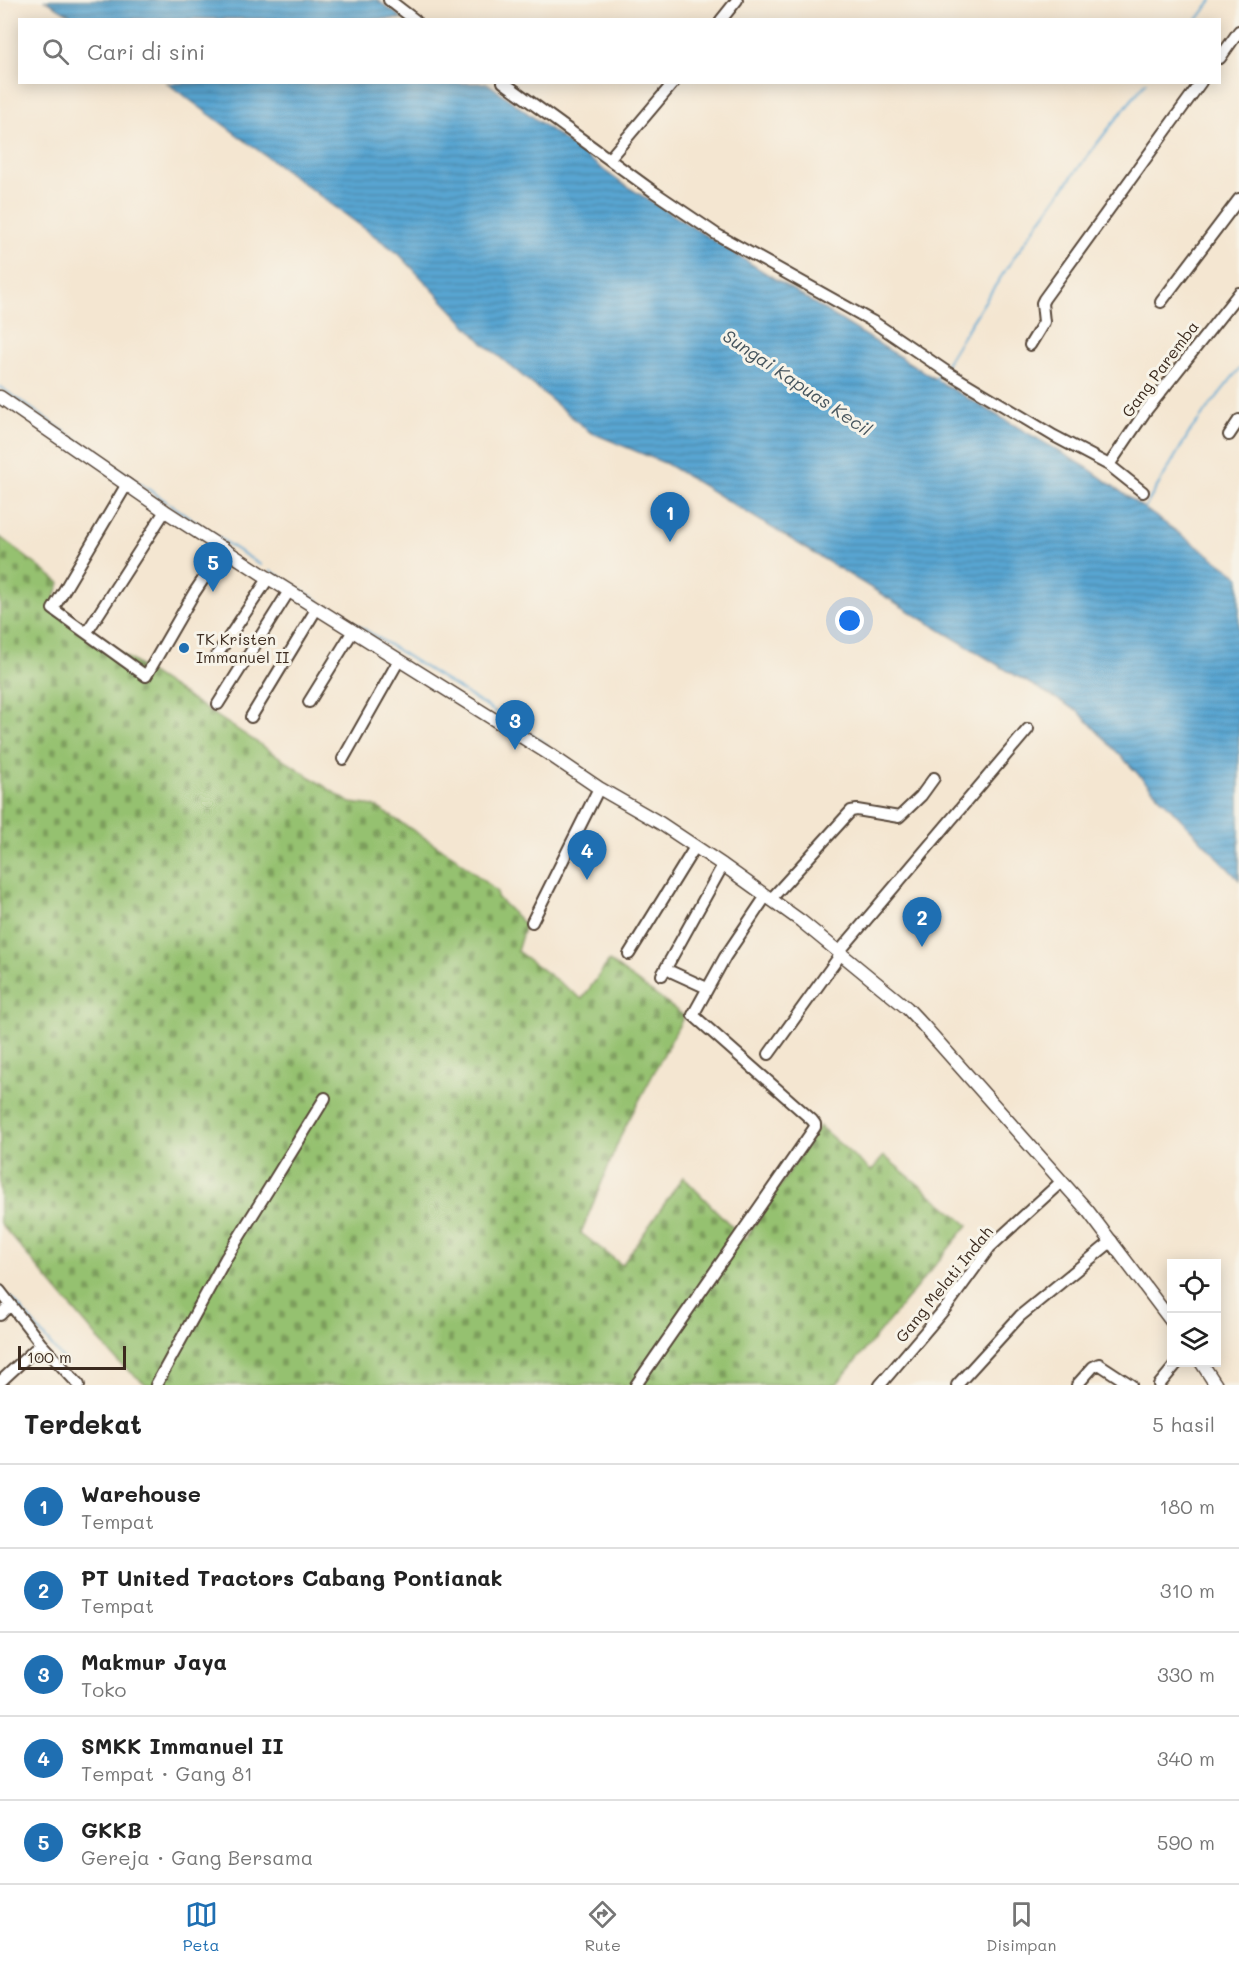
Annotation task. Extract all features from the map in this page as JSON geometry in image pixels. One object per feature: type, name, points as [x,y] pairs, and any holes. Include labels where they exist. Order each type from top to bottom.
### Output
[{"type":"main road","points":[[0,398],[268,579],[549,754],[599,788],[660,824],[723,865],[801,921],[907,1008],[923,1025],[1062,1181],[1112,1241],[1167,1315]]},
{"type":"main road","points":[[1204,1367],[1216,1385]]},
{"type":"street","points":[[389,0],[413,18]]},
{"type":"street","points":[[722,18],[736,0]]},
{"type":"street","points":[[1221,57],[1239,32]]},
{"type":"street","points":[[506,84],[716,234],[872,321],[956,377],[1054,436],[1108,465],[1143,492]]},
{"type":"street","points":[[609,159],[672,84]]},
{"type":"street","points":[[1030,345],[1044,322],[1042,303],[1044,299],[1200,84]]},
{"type":"street","points":[[1161,302],[1239,199]]},
{"type":"street","name":"Gang Paremba","points":[[1108,465],[1152,403],[1239,293]]},
{"type":"street","points":[[1229,435],[1239,420]]},
{"type":"street","points":[[127,484],[53,609],[146,676],[194,593],[224,548]]},
{"type":"street","points":[[87,632],[165,511]]},
{"type":"street","points":[[217,655],[268,579]]},
{"type":"street","points":[[218,704],[289,591]]},
{"type":"street","points":[[251,717],[317,608]]},
{"type":"street","points":[[309,702],[353,631]]},
{"type":"street","points":[[343,759],[399,660]]},
{"type":"street","points":[[769,1054],[840,953],[1028,729]]},
{"type":"street","points":[[636,1385],[815,1124],[693,1015],[707,988],[768,898],[851,811],[899,817],[921,796],[934,778]]},
{"type":"street","points":[[532,922],[599,788]]},
{"type":"street","points":[[629,954],[695,847]]},
{"type":"street","points":[[707,988],[667,973],[723,865]]},
{"type":"street","points":[[156,1385],[226,1258],[325,1098]]},
{"type":"street","name":"Gang Melati Indah","points":[[880,1385],[948,1305],[990,1247],[1062,1181]]},
{"type":"street","points":[[957,1385],[1020,1316],[1112,1241]]},
{"type":"street","points":[[0,1291],[73,1383]]},
{"type":"street","points":[[0,1315],[10,1305]]},
{"type":"street","points":[[0,1382],[41,1344]]},
{"type":"street","points":[[1077,1385],[1093,1367],[1099,1364],[1131,1385]]},
{"type":"street","points":[[1159,1385],[1174,1367]]},
{"type":"green space","points":[[0,537],[60,583],[51,608],[350,803],[375,806],[455,857],[497,892],[497,897],[525,925],[517,951],[582,999],[609,961],[684,1016],[622,1133],[581,1233],[622,1265],[683,1177],[745,1240],[819,1126],[871,1171],[884,1156],[968,1225],[836,1385],[147,1385],[118,1362],[0,1223]]},
{"type":"water","points":[[45,0],[377,0],[402,18],[75,18]]},
{"type":"water","name":"Sungai Kapuas Kecil","points":[[168,84],[488,84],[620,182],[935,379],[1086,467],[1236,574],[1239,577],[1239,880],[1078,711],[667,464],[590,432],[484,344],[399,254]]},
{"type":"waterway","points":[[1198,18],[1212,0]]},
{"type":"waterway","points":[[946,364],[968,327],[1040,220],[1144,84]]},
{"type":"waterway","points":[[1144,509],[1191,430],[1239,369]]},
{"type":"waterway","points":[[935,381],[939,374]]},
{"type":"waterway","points":[[0,387],[261,565]]},
{"type":"waterway","points":[[271,571],[319,601]]},
{"type":"waterway","points":[[329,607],[548,745]]},
{"type":"waterway","points":[[9,1295],[67,1364]]},
{"type":"place","name":"Warehouse","points":[[670,542]]},
{"type":"place","name":"GKKB","points":[[213,592]]},
{"type":"place","name":"TK Kristen Immanuel II","points":[[184,648]]},
{"type":"place","name":"Makmur Jaya","points":[[515,750]]},
{"type":"place","name":"SMKK Immanuel II","points":[[587,880]]},
{"type":"place","name":"PT United Tractors Cabang Pontianak","points":[[922,947]]}]
